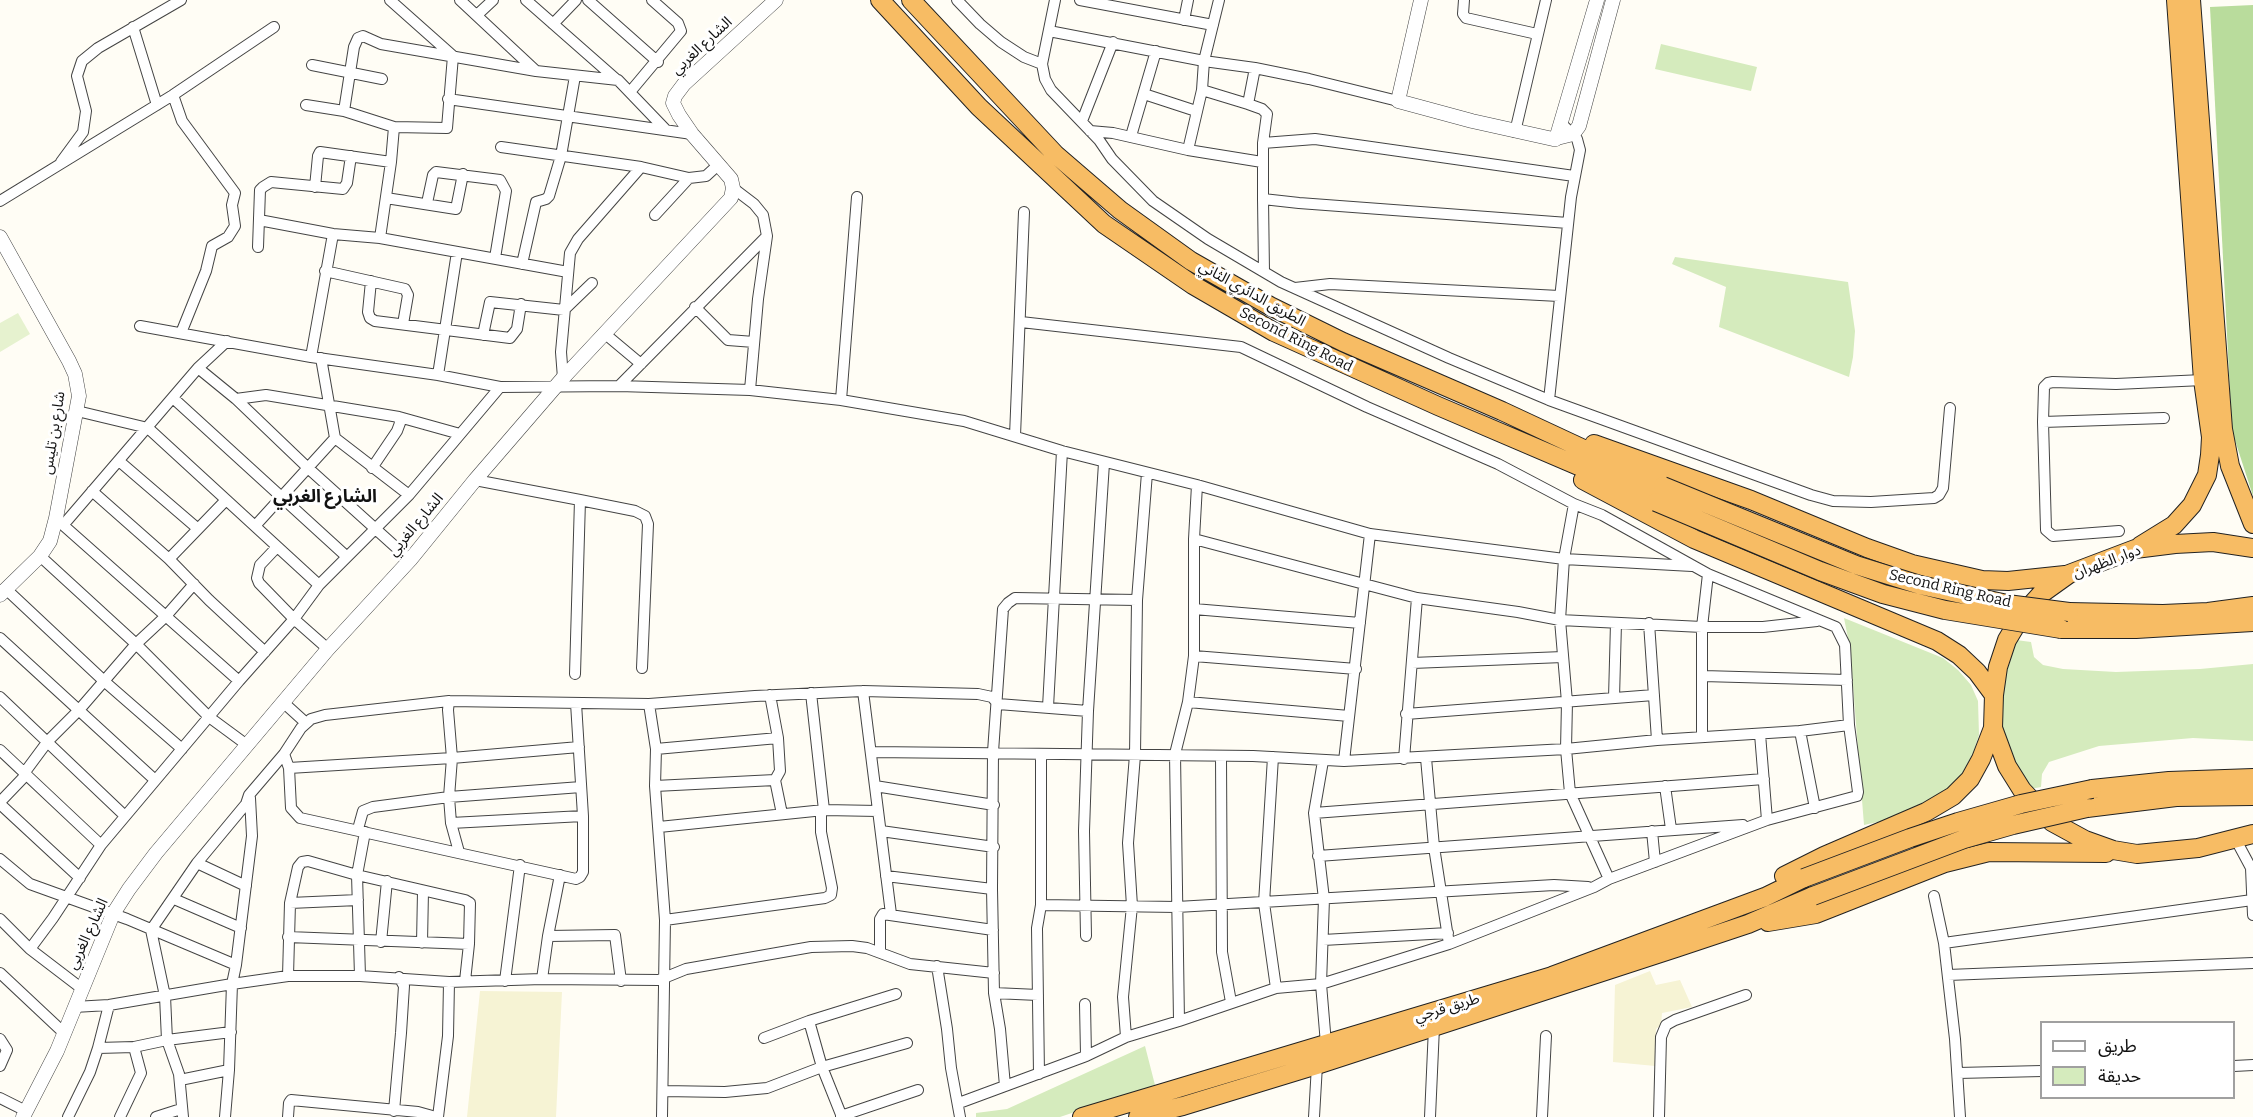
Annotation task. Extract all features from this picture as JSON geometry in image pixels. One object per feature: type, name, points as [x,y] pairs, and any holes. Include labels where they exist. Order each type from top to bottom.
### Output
[{"type":"highway","name":"Second Ring Road","points":[[880,0],[979,107],[1104,224],[1193,285],[1274,332],[1494,431],[1616,482],[1660,494],[1856,565],[1920,585],[2007,604],[2065,621],[2136,630],[2253,622]]},
{"type":"highway","name":"الطريق الدائري الثاني","points":[[910,0],[1055,154],[1120,210],[1191,261],[1301,322],[1502,411],[1660,494]]},
{"type":"highway","points":[[2135,549],[2174,525],[2192,505],[2207,475],[2210,446],[2176,0]]},
{"type":"highway","points":[[2191,0],[2223,429],[2230,466],[2253,524]]},
{"type":"highway","points":[[1502,411],[1751,500],[1912,564],[1982,580],[2017,580],[2069,574]]},
{"type":"highway","points":[[1494,431],[1694,539],[1937,641],[1959,655],[1977,672],[1994,696]]},
{"type":"highway","name":"دوار الظهران","points":[[2246,837],[2156,854],[2128,854],[2085,840],[2052,822],[2036,807],[2013,778],[1993,728],[1998,667],[2007,640],[2022,615],[2041,594],[2069,574],[2135,549],[2213,542],[2253,548]]},
{"type":"highway","name":"Second Ring Road","points":[[2065,621],[2208,612],[2253,606]]},
{"type":"highway","points":[[1731,909],[1764,887],[1824,856],[1926,812],[1953,796],[1970,779],[1993,728]]},
{"type":"highway","name":"طريق قرجي","points":[[1082,1117],[1552,976],[1765,897],[1804,878],[1910,838],[2020,804],[2092,789],[2169,781],[2253,778]]},
{"type":"highway","name":"طريق قرجي","points":[[1138,1117],[1182,1111],[1748,924],[1813,896],[1965,839],[2087,807],[2176,797],[2253,796]]},
{"type":"highway","points":[[1748,924],[1782,921],[1816,914],[1945,863],[1989,852],[2128,854]]},
{"type":"street","points":[[57,167],[84,132],[86,111],[77,76],[82,61],[98,48],[180,0]]},
{"type":"street","points":[[390,0],[453,56]]},
{"type":"street","points":[[460,0],[536,71]]},
{"type":"street","points":[[477,15],[493,0]]},
{"type":"street","points":[[526,0],[618,80],[666,130]]},
{"type":"street","points":[[554,24],[576,0]]},
{"type":"street","points":[[588,0],[658,62]]},
{"type":"street","points":[[630,92],[658,62],[681,31],[678,23],[652,0]]},
{"type":"street","name":"الشارع الغربي","points":[[25,1114],[64,1033],[113,914],[156,853],[328,649],[410,560],[475,480],[560,382],[731,198],[733,188],[730,179],[692,134],[675,109],[675,96],[684,84],[776,0]]},
{"type":"street","points":[[957,0],[1001,42],[1024,57],[1042,64]]},
{"type":"street","points":[[1055,0],[1042,64],[1045,79],[1051,90],[1153,201],[1208,239],[1294,288],[1549,400],[1811,495],[1852,502],[1934,498],[1939,495],[1943,488],[1950,408]]},
{"type":"street","points":[[1080,0],[1213,25]]},
{"type":"street","points":[[1139,12],[1141,0]]},
{"type":"street","points":[[1184,20],[1188,0]]},
{"type":"street","points":[[1188,150],[1202,90],[1204,61],[1219,0]]},
{"type":"street","points":[[1398,101],[1421,0]]},
{"type":"street","points":[[1464,0],[1463,14],[1466,18],[1537,34]]},
{"type":"street","points":[[1515,132],[1546,0]]},
{"type":"street","points":[[1556,139],[1597,0]]},
{"type":"street","points":[[1049,31],[1310,79],[1515,132],[1556,139],[1573,134],[1579,126],[1613,0]]},
{"type":"street","points":[[133,27],[157,105]]},
{"type":"street","points":[[0,201],[173,95],[274,27]]},
{"type":"street","points":[[344,111],[354,47],[360,36],[381,44],[536,71],[618,80]]},
{"type":"street","points":[[1082,122],[1113,42]]},
{"type":"street","points":[[1131,136],[1156,51]]},
{"type":"street","points":[[306,105],[344,111],[394,126],[447,128],[453,56]]},
{"type":"street","points":[[312,65],[382,79]]},
{"type":"street","points":[[1248,104],[1255,68]]},
{"type":"street","points":[[522,264],[536,202],[549,196],[561,156],[575,76]]},
{"type":"street","points":[[1202,90],[1263,109],[1267,114],[1262,162],[1264,272]]},
{"type":"street","points":[[1144,94],[1196,111]]},
{"type":"street","points":[[173,95],[182,121],[235,193],[232,205],[236,226],[228,237],[212,246],[206,271],[181,333]]},
{"type":"street","points":[[448,99],[692,134]]},
{"type":"street","points":[[1549,400],[1568,223],[1580,150],[1579,143],[1573,134],[1562,124]]},
{"type":"street","points":[[380,238],[394,126]]},
{"type":"street","points":[[1090,131],[1131,136],[1188,150],[1262,162]]},
{"type":"street","points":[[1263,142],[1315,139],[1574,176]]},
{"type":"street","points":[[501,147],[642,167],[688,178],[706,176],[718,165]]},
{"type":"street","points":[[315,187],[319,153],[324,151],[391,162]]},
{"type":"street","points":[[258,247],[260,190],[271,182],[339,189],[345,187],[351,156]]},
{"type":"street","points":[[560,382],[570,253],[578,239],[642,167]]},
{"type":"street","points":[[427,203],[434,173],[498,179],[505,186],[495,258]]},
{"type":"street","points":[[386,198],[457,208],[463,174]]},
{"type":"street","points":[[656,215],[688,178]]},
{"type":"street","points":[[733,188],[754,204],[763,215],[767,236],[750,390]]},
{"type":"street","points":[[841,400],[857,197]]},
{"type":"street","points":[[1263,199],[1568,223]]},
{"type":"street","points":[[1015,436],[1024,213]]},
{"type":"street","points":[[259,220],[333,234],[380,238],[568,272]]},
{"type":"street","points":[[333,234],[325,271],[316,357],[335,438],[409,495]]},
{"type":"street","points":[[619,386],[767,236]]},
{"type":"street","name":"شارع بن تليس","points":[[0,237],[75,374],[79,396],[59,524],[40,556],[3,590]]},
{"type":"street","points":[[438,375],[457,252]]},
{"type":"street","points":[[325,271],[401,286],[408,291],[403,324]]},
{"type":"street","points":[[371,280],[368,312],[370,318],[403,324],[512,337],[517,329],[521,304]]},
{"type":"street","points":[[564,310],[592,283]]},
{"type":"street","points":[[1294,288],[1330,284],[1559,296]]},
{"type":"street","points":[[483,335],[490,302],[564,310]]},
{"type":"street","points":[[695,307],[728,340],[754,342]]},
{"type":"street","points":[[959,1103],[1086,1056],[1126,1037],[1276,988],[1321,984],[1594,887],[1609,879],[1755,824],[1857,796],[1849,725],[1845,645],[1842,634],[1836,627],[1708,574],[1602,515],[1574,504],[1498,464],[1386,416],[1241,347],[1021,322]]},
{"type":"street","points":[[140,326],[500,387],[560,382],[750,390],[841,400],[964,421],[1062,452],[1197,485],[1370,534],[1564,559],[1692,566]]},
{"type":"street","points":[[604,333],[641,364]]},
{"type":"street","points":[[227,341],[198,368],[92,492],[59,524],[239,681]]},
{"type":"street","points":[[198,368],[236,399],[410,560]]},
{"type":"street","points":[[2119,531],[2053,536],[2048,533],[2044,488],[2042,393],[2048,383],[2116,384],[2204,380]]},
{"type":"street","points":[[30,949],[101,845],[155,780],[294,619],[319,585],[409,495],[500,387]]},
{"type":"street","points":[[236,399],[266,395],[399,417],[460,434]]},
{"type":"street","points":[[173,398],[346,556]]},
{"type":"street","points":[[76,411],[148,428],[319,585]]},
{"type":"street","points":[[372,468],[397,431],[400,423],[399,417]]},
{"type":"street","points":[[2043,422],[2164,418]]},
{"type":"street","points":[[255,526],[335,438]]},
{"type":"street","points":[[1048,706],[1052,599],[1062,452]]},
{"type":"street","points":[[118,461],[197,528]]},
{"type":"street","points":[[1086,936],[1084,831],[1088,711],[1104,463]]},
{"type":"street","points":[[1126,1037],[1123,998],[1132,906],[1128,843],[1135,755],[1137,600],[1147,473]]},
{"type":"street","points":[[475,480],[635,511],[647,519],[642,668]]},
{"type":"street","points":[[1179,1021],[1174,754],[1188,702],[1194,656],[1194,539],[1197,485]]},
{"type":"street","points":[[92,492],[169,559],[265,652]]},
{"type":"street","points":[[169,559],[226,500]]},
{"type":"street","points":[[575,674],[580,500]]},
{"type":"street","points":[[1574,504],[1564,559],[1560,620],[1567,702],[1566,748],[1570,793],[1609,879]]},
{"type":"street","points":[[1344,761],[1346,727],[1356,669],[1370,534]]},
{"type":"street","points":[[1194,539],[1363,586],[1417,598],[1560,620],[1702,627],[1763,627],[1820,621]]},
{"type":"street","points":[[277,547],[260,565],[257,578],[259,583],[294,619],[328,649]]},
{"type":"street","points":[[40,556],[136,644],[209,717],[247,745]]},
{"type":"street","points":[[1702,737],[1702,627],[1708,574]]},
{"type":"street","points":[[80,878],[0,803],[22,778],[48,741],[194,584]]},
{"type":"street","points":[[3,590],[182,749]]},
{"type":"street","points":[[1005,1086],[994,993],[992,889],[993,752],[1004,609],[1015,598],[1137,600]]},
{"type":"street","points":[[1404,759],[1417,598]]},
{"type":"street","points":[[1194,609],[1359,623]]},
{"type":"street","points":[[1614,698],[1616,623]]},
{"type":"street","points":[[1649,623],[1657,740]]},
{"type":"street","points":[[0,639],[155,780]]},
{"type":"street","points":[[1194,656],[1356,669]]},
{"type":"street","points":[[1412,663],[1563,657]]},
{"type":"street","points":[[1703,676],[1847,680]]},
{"type":"street","points":[[156,1117],[182,1113],[180,1080],[167,1040],[165,996],[151,930],[197,863],[311,719],[325,715],[449,701],[649,704],[863,691],[978,694],[992,697],[998,704],[1048,706],[1088,711]]},
{"type":"street","points":[[863,691],[891,914]]},
{"type":"street","points":[[665,920],[825,898],[831,895],[832,888],[821,832],[822,811],[812,693]]},
{"type":"street","points":[[771,695],[778,738],[780,771],[775,780],[782,814]]},
{"type":"street","points":[[1406,714],[1654,695]]},
{"type":"street","points":[[0,698],[125,816]]},
{"type":"street","points":[[449,701],[452,758],[449,796],[451,823],[459,852]]},
{"type":"street","points":[[1188,702],[1349,716]]},
{"type":"street","points":[[284,703],[306,723]]},
{"type":"street","points":[[284,754],[289,768],[291,808],[300,818],[576,879],[583,872],[583,816],[576,703]]},
{"type":"street","points":[[649,704],[656,749],[655,786],[665,920],[661,1117]]},
{"type":"street","points":[[871,752],[1174,754],[1344,761],[1426,758],[1800,731],[1849,725]]},
{"type":"street","points":[[1800,731],[1815,808]]},
{"type":"street","points":[[1760,734],[1767,820]]},
{"type":"street","points":[[656,749],[778,738]]},
{"type":"street","points":[[289,768],[579,747]]},
{"type":"street","points":[[0,750],[101,845]]},
{"type":"street","points":[[1039,1074],[1037,928],[1041,905],[1041,754]]},
{"type":"street","points":[[1221,756],[1222,952],[1231,1002]]},
{"type":"street","points":[[1273,757],[1264,903],[1276,988]]},
{"type":"street","points":[[1426,758],[1434,847],[1448,938]]},
{"type":"street","points":[[1323,761],[1314,813],[1324,899],[1321,984],[1326,1044]]},
{"type":"street","points":[[1314,813],[1764,779]]},
{"type":"street","points":[[655,786],[775,780]]},
{"type":"street","points":[[875,786],[994,805]]},
{"type":"street","points":[[1665,786],[1671,829]]},
{"type":"street","points":[[360,976],[357,875],[362,830],[361,815],[367,809],[449,796],[581,787]]},
{"type":"street","points":[[225,1117],[232,984],[242,928],[252,836],[249,795]]},
{"type":"street","points":[[659,827],[822,811],[878,811]]},
{"type":"street","points":[[451,823],[583,816]]},
{"type":"street","points":[[1318,856],[1755,824]]},
{"type":"street","points":[[881,831],[994,847]]},
{"type":"street","points":[[1652,831],[1655,862]]},
{"type":"street","points":[[2246,837],[2251,868],[2253,915]]},
{"type":"street","points":[[0,859],[24,881],[113,914],[236,965]]},
{"type":"street","points":[[288,976],[290,903],[298,867],[304,861],[470,903],[465,981]]},
{"type":"street","points":[[197,863],[246,886]]},
{"type":"street","points":[[505,981],[520,865]]},
{"type":"street","points":[[542,979],[560,875]]},
{"type":"street","points":[[886,876],[992,889]]},
{"type":"street","points":[[381,942],[387,881]]},
{"type":"street","points":[[1041,905],[1177,907],[1554,885],[1594,887]]},
{"type":"street","points":[[422,943],[423,891]]},
{"type":"street","points":[[1934,896],[1948,975],[1960,1117]]},
{"type":"street","points":[[174,899],[242,928]]},
{"type":"street","points":[[290,903],[358,900]]},
{"type":"street","points":[[1944,943],[2252,900]]},
{"type":"street","points":[[880,952],[880,917],[883,914],[993,930]]},
{"type":"street","points":[[0,919],[30,949],[81,988]]},
{"type":"street","points":[[548,936],[615,935],[621,981]]},
{"type":"street","points":[[288,937],[469,944]]},
{"type":"street","points":[[1323,940],[1448,938]]},
{"type":"street","points":[[74,1007],[109,1005],[288,976],[399,977],[449,982],[665,979],[686,969],[811,947],[852,945],[910,963],[994,973]]},
{"type":"street","points":[[1948,975],[2253,963]]},
{"type":"street","points":[[937,966],[960,1117]]},
{"type":"street","points":[[0,973],[64,1033]]},
{"type":"street","points":[[394,1111],[404,986],[399,977]]},
{"type":"street","points":[[288,1117],[291,1100],[418,1112],[437,1117],[447,1036],[449,982]]},
{"type":"street","points":[[994,993],[1038,995]]},
{"type":"street","points":[[764,1038],[809,1021],[896,994]]},
{"type":"street","points":[[1659,1117],[1661,1037],[1666,1025],[1746,995]]},
{"type":"street","points":[[1085,1004],[1086,1056]]},
{"type":"street","points":[[68,1117],[90,1072],[109,1005]]},
{"type":"street","points":[[809,1021],[822,1067],[841,1116],[918,1090]]},
{"type":"street","points":[[1430,1117],[1434,1027]]},
{"type":"street","points":[[98,1048],[134,1047],[167,1040],[231,1032]]},
{"type":"street","points":[[1542,1117],[1546,1036]]},
{"type":"street","points":[[0,1039],[7,1050],[0,1066]]},
{"type":"street","points":[[663,1090],[725,1092],[767,1088],[822,1067],[907,1043]]},
{"type":"street","points":[[120,1117],[141,1073],[134,1047]]},
{"type":"street","points":[[1314,1117],[1317,1065]]},
{"type":"street","points":[[2235,1066],[2253,1065]]},
{"type":"street","points":[[180,1080],[229,1070]]},
{"type":"street","points":[[1958,1073],[2040,1071]]},
{"type":"street","points":[[0,1098],[25,1114]]},
{"type":"street","points":[[325,1117],[327,1105]]},
{"type":"shaded area","points":[[1650,971],[1656,985],[1680,980],[1692,1007],[1662,1013],[1661,1025],[1656,1029],[1655,1066],[1613,1062],[1615,985]]},
{"type":"shaded area","points":[[480,991],[562,992],[556,1117],[467,1117]]},
{"type":"green space","points":[[2253,5],[2253,496],[2232,431],[2210,7]]},
{"type":"green space","points":[[1661,44],[1757,67],[1751,91],[1655,69]]},
{"type":"green space","points":[[1675,257],[1848,282],[1855,331],[1849,377],[1719,327],[1726,287],[1672,264]]},
{"type":"green space","points":[[18,313],[30,334],[0,352],[0,323]]},
{"type":"green space","points":[[1844,618],[1943,658],[1971,685],[1978,701],[1979,735],[1973,753],[1958,781],[1929,803],[1896,818],[1864,825],[1850,648]]},
{"type":"green space","points":[[2016,640],[2031,642],[2034,657],[2043,665],[2063,669],[2116,672],[2200,669],[2253,664],[2253,741],[2193,738],[2099,746],[2049,762],[2042,774],[2041,787],[2030,789],[2009,759],[1996,707],[2004,664]]},
{"type":"green space","points":[[1145,1046],[1155,1085],[1060,1117],[976,1117],[976,1113],[1007,1109]]},
{"type":"district","name":"الشارع الغربي","points":[[325,497]]}]
